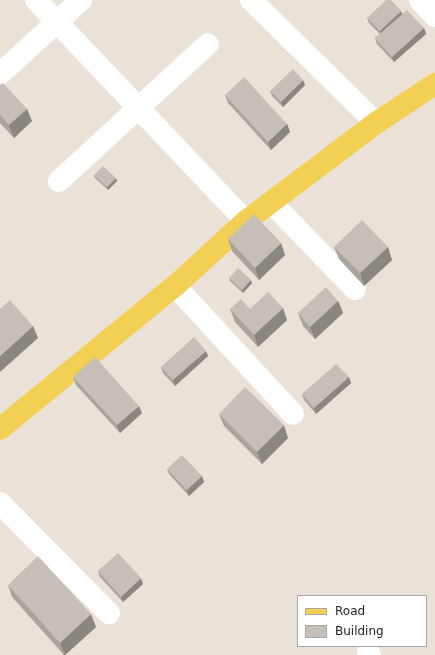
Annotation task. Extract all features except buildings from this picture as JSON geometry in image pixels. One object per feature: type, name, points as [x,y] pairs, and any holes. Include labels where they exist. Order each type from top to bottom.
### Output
[{"type":"main road","points":[[0,429],[175,286],[246,221],[376,123],[435,84]]},
{"type":"street","points":[[36,0],[246,221]]},
{"type":"street","points":[[0,74],[81,0]]},
{"type":"street","points":[[251,0],[376,123]]},
{"type":"street","points":[[420,0],[435,16]]},
{"type":"street","points":[[59,181],[208,44]]},
{"type":"street","points":[[271,202],[355,289]]},
{"type":"street","points":[[175,286],[293,414]]},
{"type":"street","points":[[0,503],[109,613]]}]
